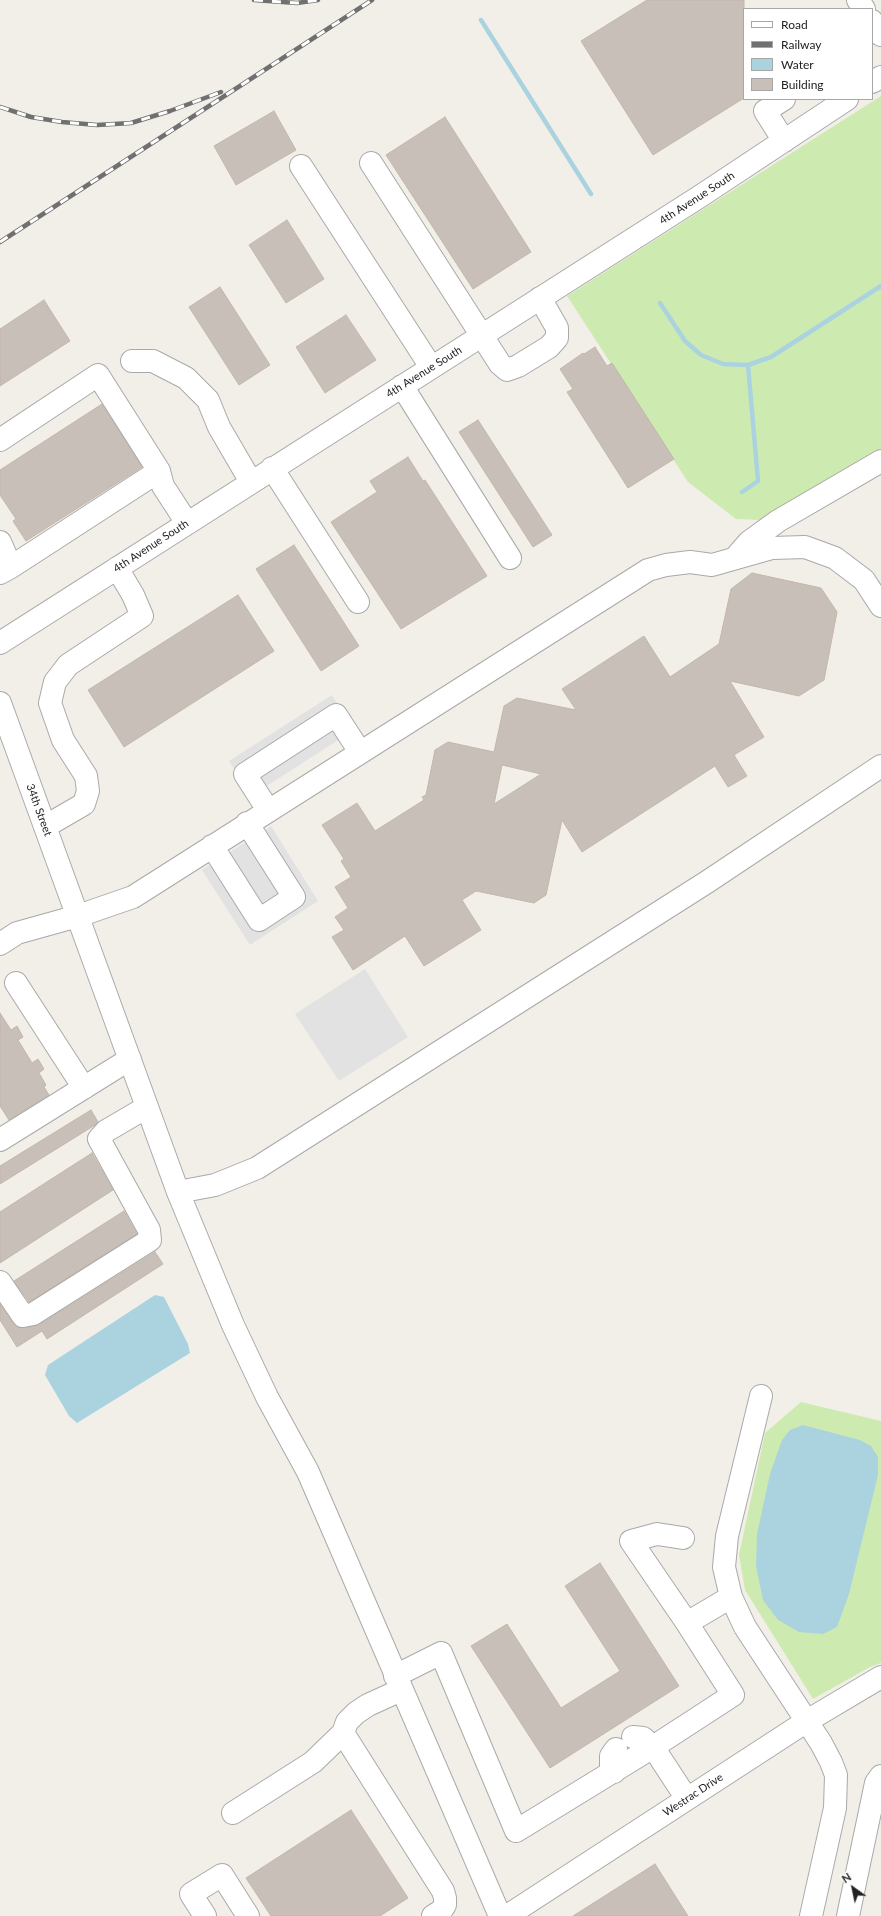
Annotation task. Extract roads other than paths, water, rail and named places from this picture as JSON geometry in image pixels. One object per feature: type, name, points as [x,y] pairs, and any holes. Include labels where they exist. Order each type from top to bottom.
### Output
[{"type":"street","points":[[873,23],[881,35]]},
{"type":"street","points":[[782,100],[765,111],[784,141]]},
{"type":"street","name":"4th Avenue South","points":[[0,643],[540,298],[846,100]]},
{"type":"street","points":[[372,163],[482,335],[503,367],[507,370],[518,366],[549,347],[557,338],[557,328],[540,298]]},
{"type":"street","points":[[301,166],[431,367]]},
{"type":"street","points":[[132,361],[153,361],[179,374],[186,378],[208,400],[220,427],[251,482]]},
{"type":"street","points":[[0,440],[98,375],[159,471],[163,486],[187,523]]},
{"type":"street","points":[[402,386],[510,558]]},
{"type":"street","points":[[733,560],[748,542],[778,521],[881,461]]},
{"type":"street","points":[[272,468],[358,602]]},
{"type":"street","points":[[0,542],[6,570],[159,471]]},
{"type":"street","points":[[0,944],[17,933],[78,916],[132,897],[648,570],[684,562],[712,565],[772,548],[805,547],[835,558],[864,580],[881,606]]},
{"type":"street","points":[[46,826],[84,804],[88,791],[86,776],[63,740],[50,704],[55,682],[68,665],[142,616],[133,594],[117,568]]},
{"type":"street","name":"34th Street","points":[[0,703],[178,1192],[233,1325],[264,1391],[308,1472],[500,1916]]},
{"type":"street","points":[[268,810],[245,774],[336,715],[360,752]]},
{"type":"street","points":[[178,1192],[215,1185],[257,1168],[700,886],[881,766]]},
{"type":"street","points":[[212,846],[259,920],[288,901],[294,897],[247,823]]},
{"type":"street","points":[[16,983],[84,1088]]},
{"type":"street","points":[[0,1140],[130,1059]]},
{"type":"street","points":[[0,1282],[22,1316],[33,1314],[150,1240],[149,1230],[99,1139],[106,1131],[147,1106]]},
{"type":"street","points":[[761,1396],[727,1536],[724,1567],[731,1597],[745,1627],[832,1762],[836,1775],[837,1790],[835,1808],[811,1916]]},
{"type":"street","points":[[233,1813],[313,1762],[343,1733],[347,1722],[356,1713],[441,1653],[516,1832],[614,1772],[733,1695],[687,1623],[631,1541],[657,1534],[683,1538]]},
{"type":"street","points":[[687,1623],[731,1597]]},
{"type":"street","name":"Westrac Drive","points":[[507,1916],[807,1722],[881,1677]]},
{"type":"street","points":[[343,1733],[443,1891],[445,1905],[441,1911],[433,1916]]},
{"type":"street","points":[[614,1772],[611,1766],[611,1756],[625,1743],[644,1738],[653,1747],[687,1799]]},
{"type":"street","points":[[848,1916],[876,1783],[881,1776]]},
{"type":"street","points":[[205,1916],[191,1894],[222,1876],[248,1916]]},
{"type":"water","points":[[155,1295],[164,1297],[188,1344],[190,1353],[77,1423],[69,1416],[45,1375],[48,1365]]},
{"type":"water","points":[[803,1425],[860,1440],[871,1446],[878,1457],[878,1475],[849,1594],[837,1627],[823,1634],[799,1632],[778,1620],[763,1600],[756,1566],[757,1534],[770,1474],[782,1440],[790,1430]]},
{"type":"waterway","points":[[481,20],[591,194]]},
{"type":"waterway","points":[[660,303],[685,341],[701,355],[723,364],[748,365],[771,357],[881,286]]},
{"type":"waterway","points":[[742,492],[758,481],[748,365]]},
{"type":"railway","points":[[254,0],[297,3],[318,0]]},
{"type":"railway","points":[[0,242],[372,0]]},
{"type":"railway","points":[[0,107],[31,117],[62,122],[97,125],[131,123],[170,111],[221,92]]}]
